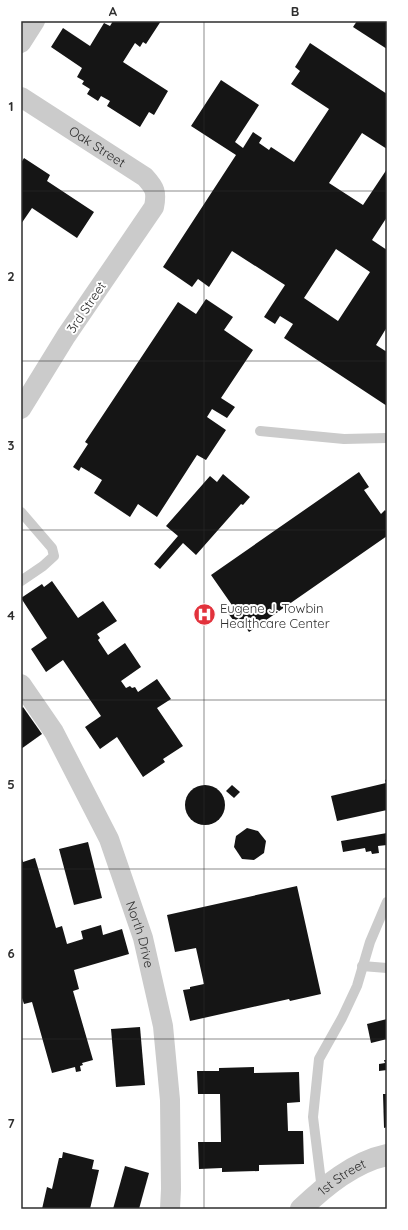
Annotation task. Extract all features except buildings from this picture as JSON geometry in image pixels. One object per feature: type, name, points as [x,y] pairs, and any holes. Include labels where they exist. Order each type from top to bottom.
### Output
[{"type":"street","points":[[21,43],[35,21]]},
{"type":"street","name":"Oak Street","points":[[21,97],[145,177],[155,190],[156,195],[154,207]]},
{"type":"street","name":"3rd Street","points":[[21,409],[66,336],[154,207]]},
{"type":"street","name":"North Drive","points":[[21,684],[54,732],[109,839],[143,938],[163,1026],[170,1100],[170,1209]]},
{"type":"street","name":"1st Street","points":[[301,1209],[338,1178],[364,1162],[376,1157],[387,1155]]},
{"type":"lane","points":[[260,431],[344,439],[387,438]]},
{"type":"lane","points":[[21,512],[52,548],[54,556],[43,566],[21,581]]},
{"type":"lane","points":[[322,1191],[313,1117],[319,1059],[342,1018],[356,986],[370,942],[387,902]]},
{"type":"lane","points":[[362,966],[387,968]]},
{"type":"place","name":"Eugene J. Towbin Healthcare Center","points":[[204,615]]}]
